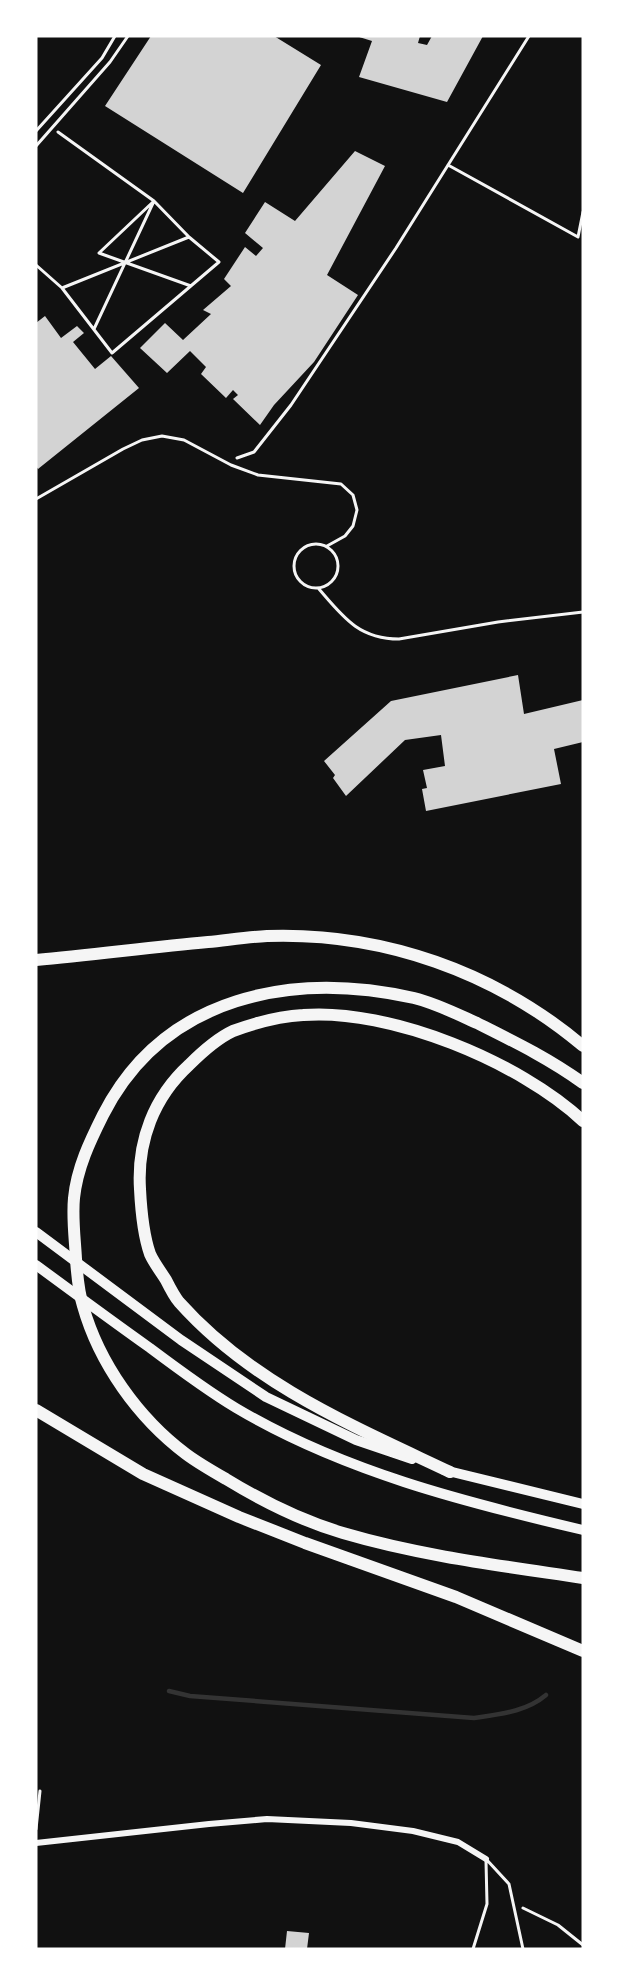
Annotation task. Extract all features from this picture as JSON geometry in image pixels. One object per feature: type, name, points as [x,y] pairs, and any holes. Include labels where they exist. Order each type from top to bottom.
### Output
[{"type":"highway","points":[[36,960],[268,936],[331,938],[432,959],[485,982],[522,1002],[583,1046]]},
{"type":"highway","points":[[583,1083],[552,1061],[511,1039],[458,1014],[417,999],[366,990],[323,988],[279,990],[231,1002],[206,1012],[163,1041],[123,1081],[91,1138],[79,1171],[74,1197],[78,1282],[82,1305],[106,1363],[137,1407],[170,1442],[250,1493],[341,1533],[452,1558],[583,1578]]},
{"type":"highway","points":[[450,1472],[319,1409],[250,1367],[224,1346],[178,1300],[150,1254],[141,1212],[139,1170],[146,1130],[159,1101],[176,1076],[206,1048],[231,1032],[251,1025],[303,1014],[357,1017],[419,1031],[500,1064],[566,1106],[583,1121]]},
{"type":"highway","points":[[36,1232],[181,1340],[266,1397],[356,1440],[450,1472],[583,1504]]},
{"type":"highway","points":[[36,1265],[199,1384],[237,1409],[284,1434],[352,1463],[411,1484],[477,1505],[583,1530]]},
{"type":"highway","points":[[36,1410],[143,1474],[239,1517],[456,1597],[583,1651]]},
{"type":"street","points":[[36,1843],[267,1819],[351,1823],[413,1831],[458,1842],[486,1859]]},
{"type":"lane","points":[[36,131],[102,58],[115,36]]},
{"type":"lane","points":[[36,146],[110,62],[128,36]]},
{"type":"lane","points":[[36,499],[123,449],[142,440],[162,436],[184,440],[207,450],[231,465],[258,475],[341,484],[353,495],[357,510],[353,526],[345,536],[327,546]]},
{"type":"lane","points":[[320,544],[327,546],[336,557],[338,570],[331,583],[318,589],[299,582],[293,569],[300,550],[306,546],[320,544]]},
{"type":"lane","points":[[318,589],[356,627],[368,635],[382,639],[399,639],[498,622],[583,612]]},
{"type":"lane","points":[[486,1859],[509,1884],[523,1949]]},
{"type":"lane","points":[[473,1949],[488,1904],[486,1859]]},
{"type":"path","points":[[231,465],[238,457],[254,452],[291,405],[396,248],[529,36]]},
{"type":"path","points":[[36,265],[62,288],[112,352],[219,262],[189,237],[154,201],[52,128]]},
{"type":"path","points":[[448,165],[583,240]]},
{"type":"path","points":[[154,201],[99,253],[191,286]]},
{"type":"path","points":[[93,329],[154,201]]},
{"type":"path","points":[[578,237],[583,212]]},
{"type":"path","points":[[62,288],[189,237]]},
{"type":"path","points":[[36,1829],[40,1791]]},
{"type":"path","points":[[513,1903],[558,1925],[583,1944]]},
{"type":"building","points":[[151,36],[274,36],[321,65],[243,193],[105,106]]},
{"type":"building","points":[[356,36],[420,36],[418,43],[427,45],[432,36],[483,36],[447,102],[359,77],[372,41]]},
{"type":"building","points":[[355,151],[385,166],[327,275],[358,295],[314,362],[274,405],[260,425],[233,399],[238,395],[233,390],[226,398],[201,374],[206,367],[190,351],[167,373],[140,348],[165,323],[183,340],[211,314],[203,310],[231,286],[224,279],[245,247],[256,256],[263,248],[245,233],[265,202],[295,221]]},
{"type":"building","points":[[45,316],[61,338],[77,326],[84,333],[73,342],[95,369],[111,356],[139,388],[38,469],[36,466],[36,323]]},
{"type":"building","points":[[518,675],[524,714],[583,700],[583,742],[554,749],[561,784],[426,811],[422,789],[427,788],[423,770],[445,766],[441,735],[405,740],[346,796],[333,778],[335,775],[324,761],[391,701]]},
{"type":"building","points":[[287,1931],[309,1933],[307,1949],[285,1949]]},
{"type":"waterway","points":[[169,1691],[190,1696],[474,1718],[521,1709],[546,1695]]}]
